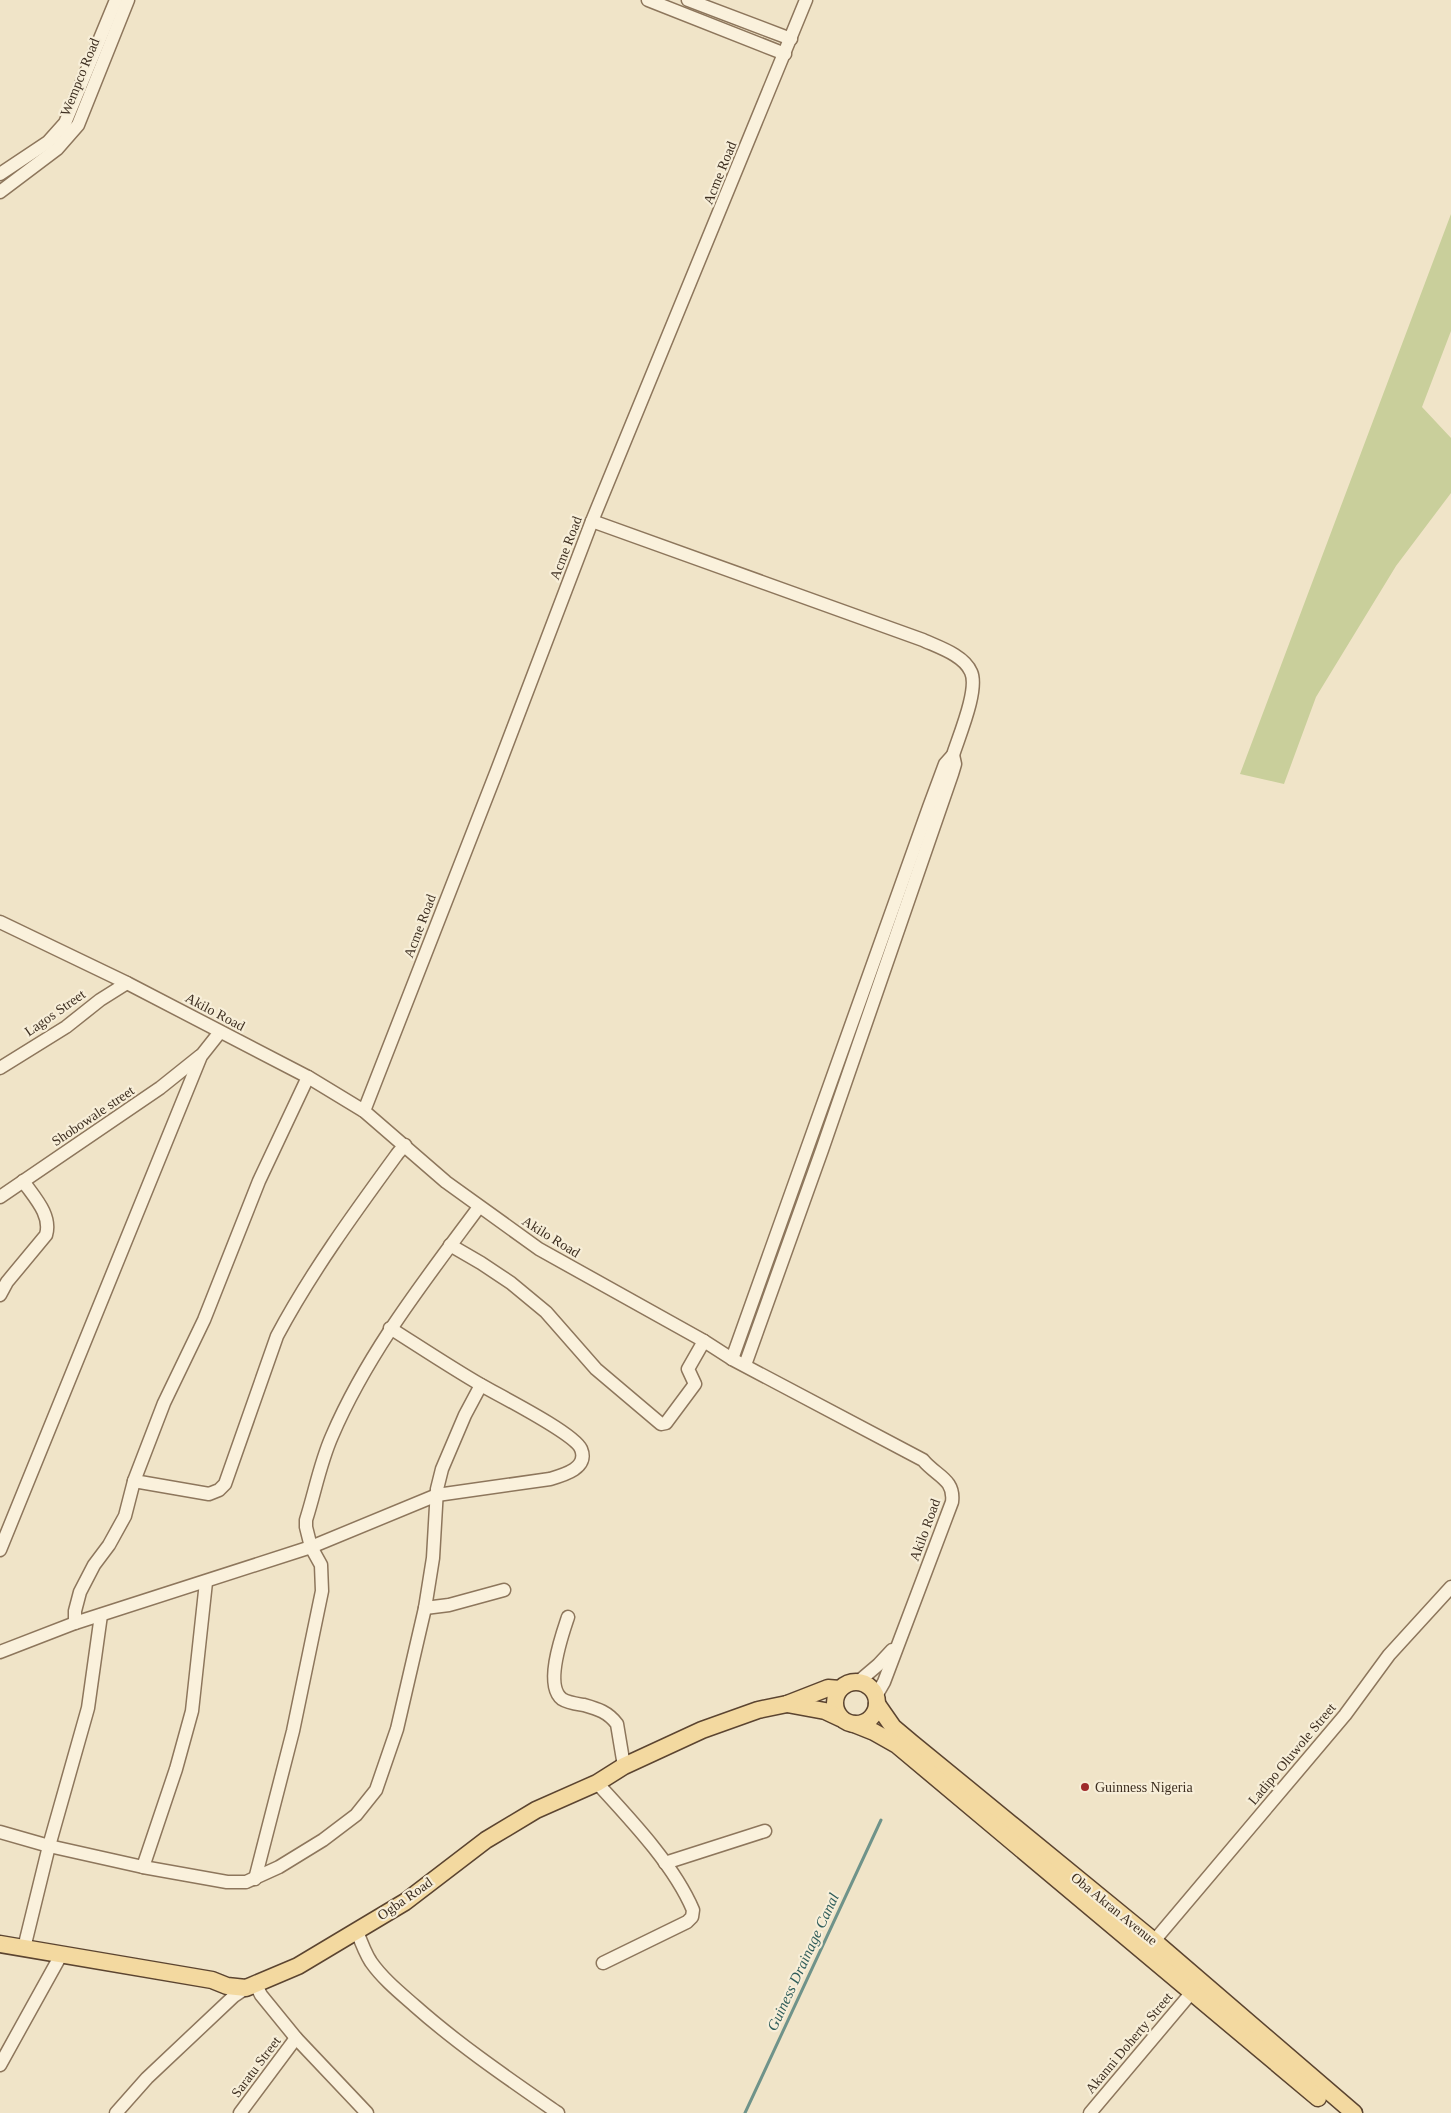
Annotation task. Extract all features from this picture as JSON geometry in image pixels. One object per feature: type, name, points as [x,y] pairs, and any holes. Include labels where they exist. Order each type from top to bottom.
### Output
[{"type":"main road","points":[[858,1682],[869,1687],[876,1700],[875,1712],[870,1719],[863,1723],[847,1721],[835,1707],[835,1701],[840,1690],[848,1684],[858,1682]]},
{"type":"main road","name":"Ogba Road","points":[[251,1986],[298,1966],[405,1902],[486,1840],[536,1810],[597,1783],[624,1766],[702,1730],[758,1710],[787,1704],[828,1688],[840,1690]]},
{"type":"main road","name":"Oba Akran Avenue","points":[[876,1700],[893,1727],[1154,1941],[1354,2113]]},
{"type":"main road","name":"Ogba Road","points":[[787,1704],[825,1711],[847,1721]]},
{"type":"main road","name":"Oba Akran Avenue","points":[[847,1721],[874,1732],[897,1745],[1336,2113]]},
{"type":"main road","points":[[0,1944],[251,1986]]},
{"type":"street","name":"Wempco Road","points":[[0,174],[48,142],[65,122],[116,0]]},
{"type":"street","name":"Wempco Road","points":[[0,192],[57,149],[78,125],[128,0]]},
{"type":"street","points":[[648,0],[668,4],[785,54]]},
{"type":"street","points":[[688,0],[791,39]]},
{"type":"street","name":"Acme Road","points":[[364,1111],[592,521],[806,0]]},
{"type":"street","points":[[592,521],[946,650],[964,662],[971,672],[973,685],[953,755],[955,764],[934,808],[892,927],[732,1359]]},
{"type":"street","name":"Akilo Road","points":[[2,925],[127,983],[308,1077],[364,1111],[446,1182],[539,1249],[704,1341],[732,1359],[922,1460],[952,1487],[954,1492],[952,1502],[876,1700]]},
{"type":"street","points":[[745,1365],[822,1150],[892,927]]},
{"type":"street","name":"Lagos Street","points":[[0,1068],[66,1027],[100,1000],[127,983]]},
{"type":"street","points":[[0,1550],[201,1056],[220,1032]]},
{"type":"street","name":"Shobowale street","points":[[0,1197],[160,1088],[201,1056]]},
{"type":"street","points":[[75,1623],[75,1612],[80,1592],[94,1565],[109,1545],[125,1516],[134,1481],[164,1403],[204,1320],[258,1181],[308,1077]]},
{"type":"street","points":[[134,1481],[210,1494],[225,1484],[277,1336],[289,1313],[352,1215],[405,1145]]},
{"type":"street","points":[[0,1295],[7,1282],[46,1235],[48,1227],[46,1216],[23,1181]]},
{"type":"street","points":[[255,1879],[293,1731],[322,1591],[320,1565],[311,1547],[306,1520],[329,1443],[345,1408],[390,1328],[479,1206]]},
{"type":"street","points":[[450,1245],[511,1283],[546,1312],[596,1369],[661,1424],[666,1423],[693,1389],[694,1381],[688,1369],[704,1341]]},
{"type":"street","points":[[0,1652],[75,1623],[311,1547],[437,1496],[569,1474],[582,1459],[580,1446],[566,1435],[390,1328]]},
{"type":"street","points":[[0,1832],[49,1846],[143,1867],[228,1882],[246,1882],[255,1879],[323,1840],[356,1815],[376,1790],[397,1729],[425,1608],[436,1535],[437,1496],[442,1469],[465,1415],[481,1385]]},
{"type":"street","points":[[143,1867],[176,1769],[192,1711],[206,1582]]},
{"type":"street","name":"Ladipo Oluwole Street","points":[[1154,1941],[1345,1715],[1389,1655],[1451,1586]]},
{"type":"street","points":[[425,1608],[449,1605],[504,1590]]},
{"type":"street","points":[[24,1948],[49,1846],[88,1708],[101,1615]]},
{"type":"street","points":[[568,1618],[559,1647],[554,1678],[557,1693],[565,1700],[598,1709],[613,1718],[617,1724],[624,1766]]},
{"type":"street","name":"Akilo Road","points":[[858,1682],[878,1665],[899,1640]]},
{"type":"street","points":[[597,1783],[633,1823],[665,1864],[693,1910],[692,1916],[687,1922],[603,1963]]},
{"type":"street","points":[[665,1864],[765,1831]]},
{"type":"street","points":[[357,1931],[371,1961],[382,1976],[434,2023],[558,2113]]},
{"type":"street","points":[[0,2065],[61,1955]]},
{"type":"street","points":[[116,2113],[148,2078],[234,1996],[251,1986],[296,2038],[367,2113]]},
{"type":"street","name":"Akanni Doherty Street","points":[[1090,2113],[1192,1992]]},
{"type":"street","name":"Saratu Street","points":[[240,2113],[296,2038]]},
{"type":"green space","points":[[1451,214],[1451,331],[1422,407],[1451,438],[1451,493],[1396,566],[1316,697],[1284,784],[1240,774]]},
{"type":"waterway","name":"Guiness Drainage Canal","points":[[745,2113],[881,1820]]},
{"type":"place","name":"Guinness Nigeria","points":[[1085,1787]]}]
